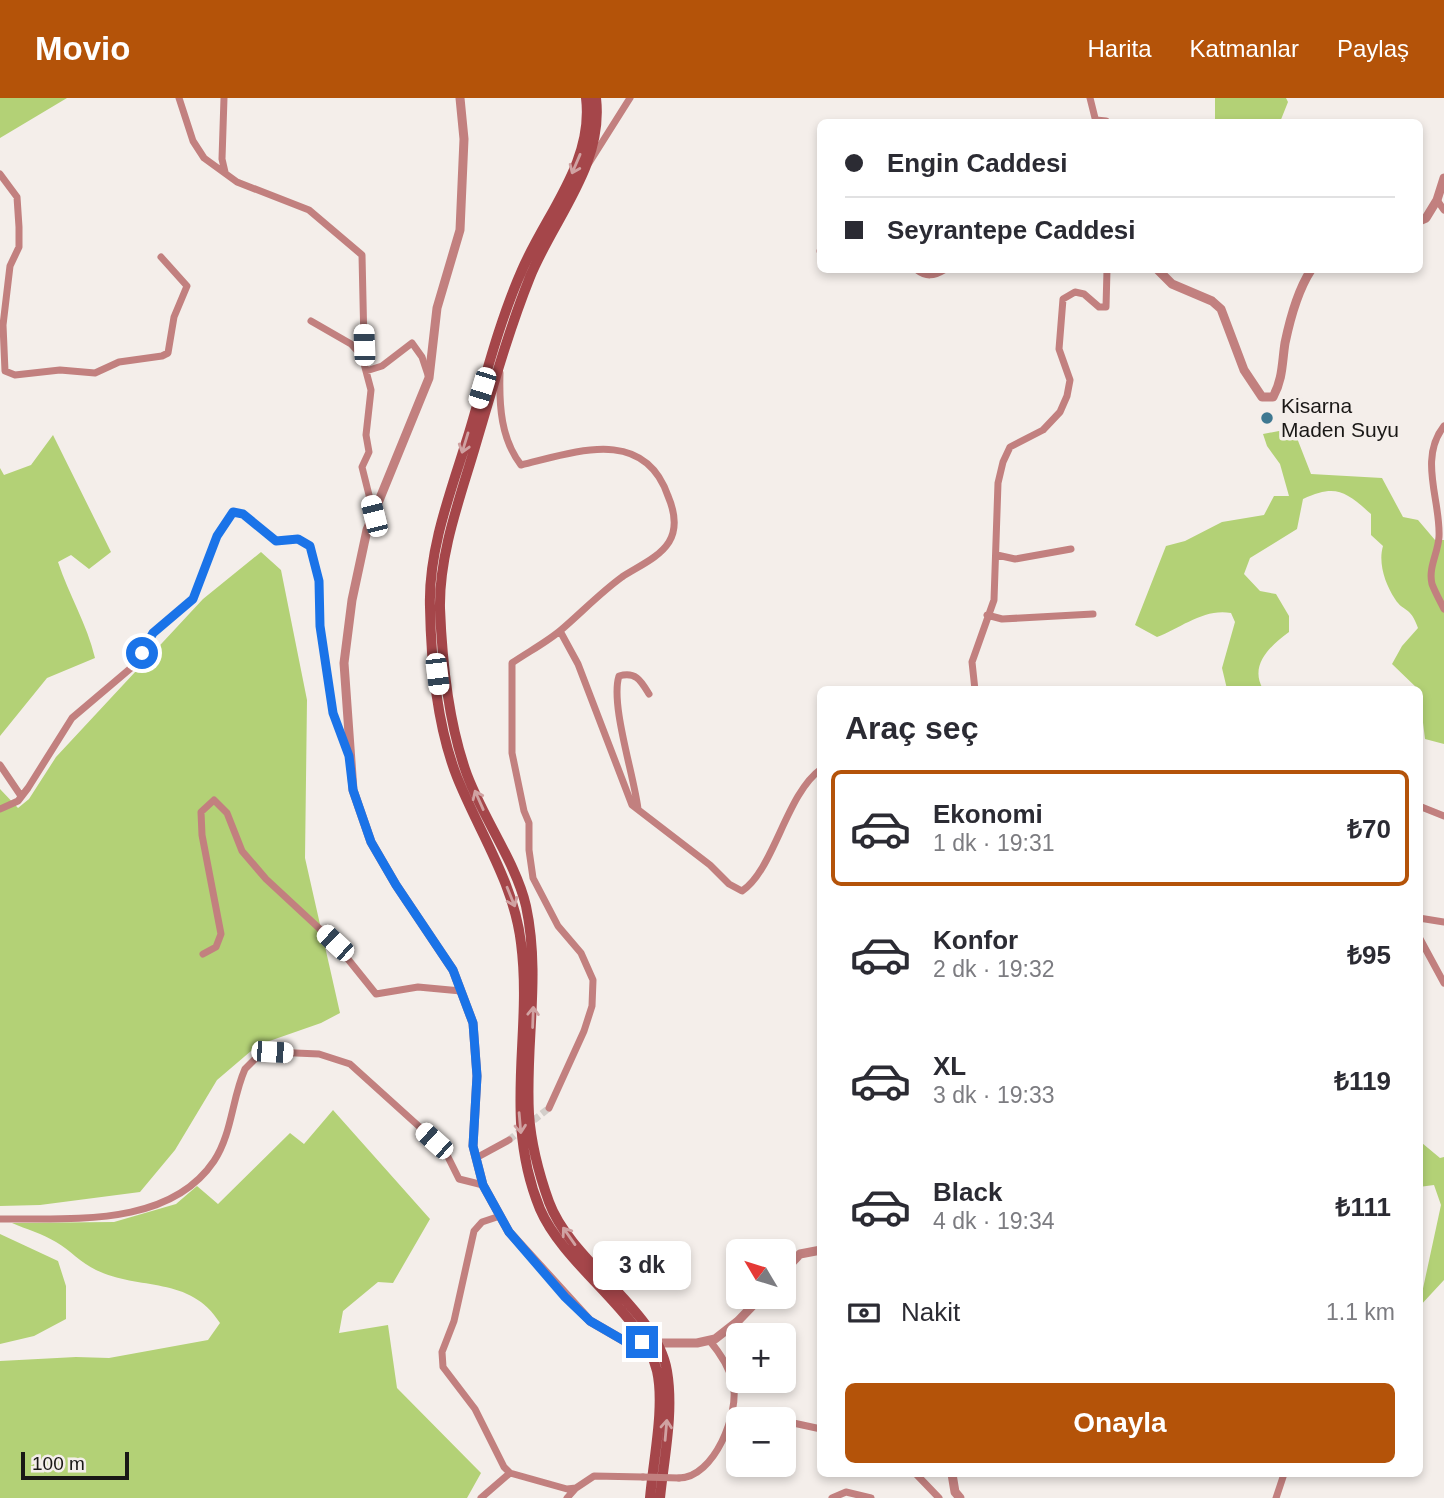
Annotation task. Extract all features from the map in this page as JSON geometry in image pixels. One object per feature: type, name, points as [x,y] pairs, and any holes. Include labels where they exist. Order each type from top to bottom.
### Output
[{"type":"main road","points":[[586,98],[586,134],[578,161],[522,270],[492,353],[446,508],[430,606],[442,720],[456,774],[515,904],[524,983],[518,1112],[522,1143],[540,1208],[556,1238],[626,1316],[657,1371],[658,1398],[650,1498]]},
{"type":"main road","points":[[596,98],[596,135],[587,167],[531,274],[500,363],[456,511],[443,572],[440,605],[452,718],[466,770],[525,901],[532,944],[534,983],[529,1112],[532,1141],[550,1204],[565,1232],[634,1310],[667,1368],[669,1398],[660,1498]]},
{"type":"street","points":[[179,98],[193,141],[204,158],[237,183],[309,210],[362,255],[362,356],[371,390],[366,435],[369,452],[362,467],[374,516]]},
{"type":"street","points":[[224,98],[222,159],[225,172]]},
{"type":"street","points":[[460,98],[464,139],[460,229],[437,308],[429,378],[367,530],[352,600],[344,663],[353,790],[371,842],[396,885],[453,970],[473,1023],[477,1076],[473,1146],[483,1185],[509,1232],[590,1321],[628,1343],[709,1340],[738,1321],[750,1309]]},
{"type":"street","points":[[587,167],[630,98]]},
{"type":"street","points":[[1090,98],[1098,119]]},
{"type":"street","points":[[0,174],[17,197],[19,228],[19,247],[10,267],[3,325],[5,371],[15,375],[60,370],[95,373],[119,362],[162,356],[168,352],[174,317],[187,286],[161,257]]},
{"type":"street","points":[[1423,219],[1437,200],[1444,178]]},
{"type":"street","points":[[1437,200],[1444,210]]},
{"type":"street","points":[[922,273],[939,273]]},
{"type":"street","points":[[975,686],[972,662],[994,600],[998,483],[1003,462],[1010,447],[1043,430],[1060,412],[1067,396],[1070,380],[1059,349],[1062,299],[1075,292],[1084,294],[1099,307],[1106,307],[1107,273]]},
{"type":"street","points":[[1161,273],[1172,284],[1212,300],[1221,309],[1244,370],[1262,397],[1273,397],[1281,383],[1286,341],[1304,281],[1309,273]]},
{"type":"street","points":[[311,321],[351,344],[362,356]]},
{"type":"street","points":[[366,371],[388,362],[412,343],[422,356],[429,378]]},
{"type":"street","points":[[500,363],[499,393],[509,449],[521,465],[573,451],[622,449],[650,464],[663,481],[675,516],[670,541],[655,556],[621,578],[560,631],[512,663],[512,753],[524,811],[529,822],[533,878],[558,926],[581,953],[593,980],[592,1006],[584,1031],[549,1108]]},
{"type":"street","points":[[1444,426],[1433,447],[1432,487],[1440,516],[1438,554],[1431,567],[1432,584],[1444,609]]},
{"type":"street","points":[[0,809],[21,796],[72,718],[131,668],[153,633],[193,599],[217,536],[233,512],[243,514],[276,541],[298,539],[310,546],[319,581],[320,626],[333,713],[349,756]]},
{"type":"street","points":[[997,555],[1016,559],[1071,549]]},
{"type":"street","points":[[987,615],[1002,619],[1093,614]]},
{"type":"street","points":[[560,631],[579,664],[632,805],[729,884],[742,891],[758,876],[782,824],[817,775]]},
{"type":"street","points":[[638,809],[621,727],[616,687],[619,676],[628,674],[640,678],[649,694]]},
{"type":"street","points":[[0,765],[21,796]]},
{"type":"street","points":[[203,954],[216,947],[221,934],[202,835],[201,812],[214,800],[227,813],[242,851],[266,879],[335,943],[376,994],[418,987],[461,991]]},
{"type":"street","points":[[1423,808],[1444,817]]},
{"type":"street","points":[[1423,919],[1444,922]]},
{"type":"street","points":[[1423,944],[1444,983]]},
{"type":"street","points":[[0,1219],[113,1216],[174,1198],[214,1161],[245,1069],[255,1059],[272,1052],[319,1054],[350,1064],[444,1149],[459,1179],[483,1185]]},
{"type":"street","points":[[476,1158],[509,1140]]},
{"type":"street","points":[[500,1216],[482,1222],[474,1231],[453,1321],[442,1352],[443,1367],[475,1409],[498,1458],[510,1473],[567,1489],[576,1488]]},
{"type":"street","points":[[796,1258],[800,1254],[817,1251]]},
{"type":"street","points":[[709,1340],[722,1355],[733,1384],[732,1407]]},
{"type":"street","points":[[796,1424],[817,1428]]},
{"type":"street","points":[[567,1498],[594,1476],[689,1478],[710,1460],[726,1430]]},
{"type":"street","points":[[481,1498],[510,1473]]},
{"type":"street","points":[[919,1477],[939,1498]]},
{"type":"street","points":[[952,1477],[955,1492],[960,1498]]},
{"type":"street","points":[[1276,1498],[1283,1477]]},
{"type":"street","points":[[832,1498],[846,1492],[871,1498]]},
{"type":"green space","points":[[0,98],[67,98],[0,138]]},
{"type":"green space","points":[[1215,98],[1286,98],[1288,102],[1281,119],[1215,119]]},
{"type":"green space","points":[[1284,430],[1295,433],[1311,474],[1382,478],[1403,517],[1418,520],[1435,540],[1444,540],[1444,744],[1425,739],[1423,686],[1415,686],[1392,664],[1402,646],[1418,628],[1410,612],[1398,603],[1388,587],[1382,566],[1383,546],[1371,535],[1371,514],[1340,492],[1324,492],[1303,499],[1297,529],[1250,558],[1244,574],[1260,591],[1276,594],[1289,616],[1289,632],[1275,643],[1260,664],[1258,672],[1262,686],[1226,686],[1222,668],[1235,622],[1231,613],[1211,613],[1157,637],[1135,625],[1166,546],[1185,541],[1222,522],[1264,515],[1274,496],[1289,496],[1280,464],[1267,446],[1263,434]]},
{"type":"green space","points":[[53,435],[111,552],[89,569],[71,555],[58,562],[95,658],[47,678],[0,736],[0,468],[4,475],[31,465]]},
{"type":"green space","points":[[261,552],[281,570],[307,700],[305,858],[340,1013],[321,1023],[258,1045],[217,1080],[175,1150],[140,1192],[40,1205],[0,1206],[0,789],[18,808],[29,799],[56,757],[203,599]]},
{"type":"green space","points":[[333,1110],[430,1219],[393,1283],[378,1282],[343,1311],[339,1333],[388,1325],[397,1388],[481,1473],[467,1498],[0,1498],[0,1361],[109,1358],[208,1340],[220,1323],[208,1308],[194,1297],[163,1286],[112,1276],[96,1270],[51,1239],[12,1223],[114,1222],[176,1204],[197,1186],[218,1204],[290,1133],[304,1144]]},
{"type":"green space","points":[[1423,1144],[1440,1158],[1444,1157],[1444,1280],[1423,1303],[1423,1288],[1441,1205],[1434,1185],[1423,1186]]},
{"type":"green space","points":[[0,1234],[58,1261],[66,1286],[66,1319],[34,1336],[0,1344]]},
{"type":"tunnel","points":[[509,1140],[549,1108]]},
{"type":"place","name":"Kisarna Maden Suyu","points":[[1267,418]]},
{"type":"route","points":[[142,653],[153,633],[193,599],[217,536],[233,512],[243,514],[276,541],[298,539],[310,546],[319,581],[320,626],[330,677],[333,713],[349,756],[353,790],[371,842],[396,885],[453,970],[473,1023],[477,1076],[473,1146],[483,1185],[509,1232],[565,1297],[590,1321],[628,1343],[642,1342]]}]
